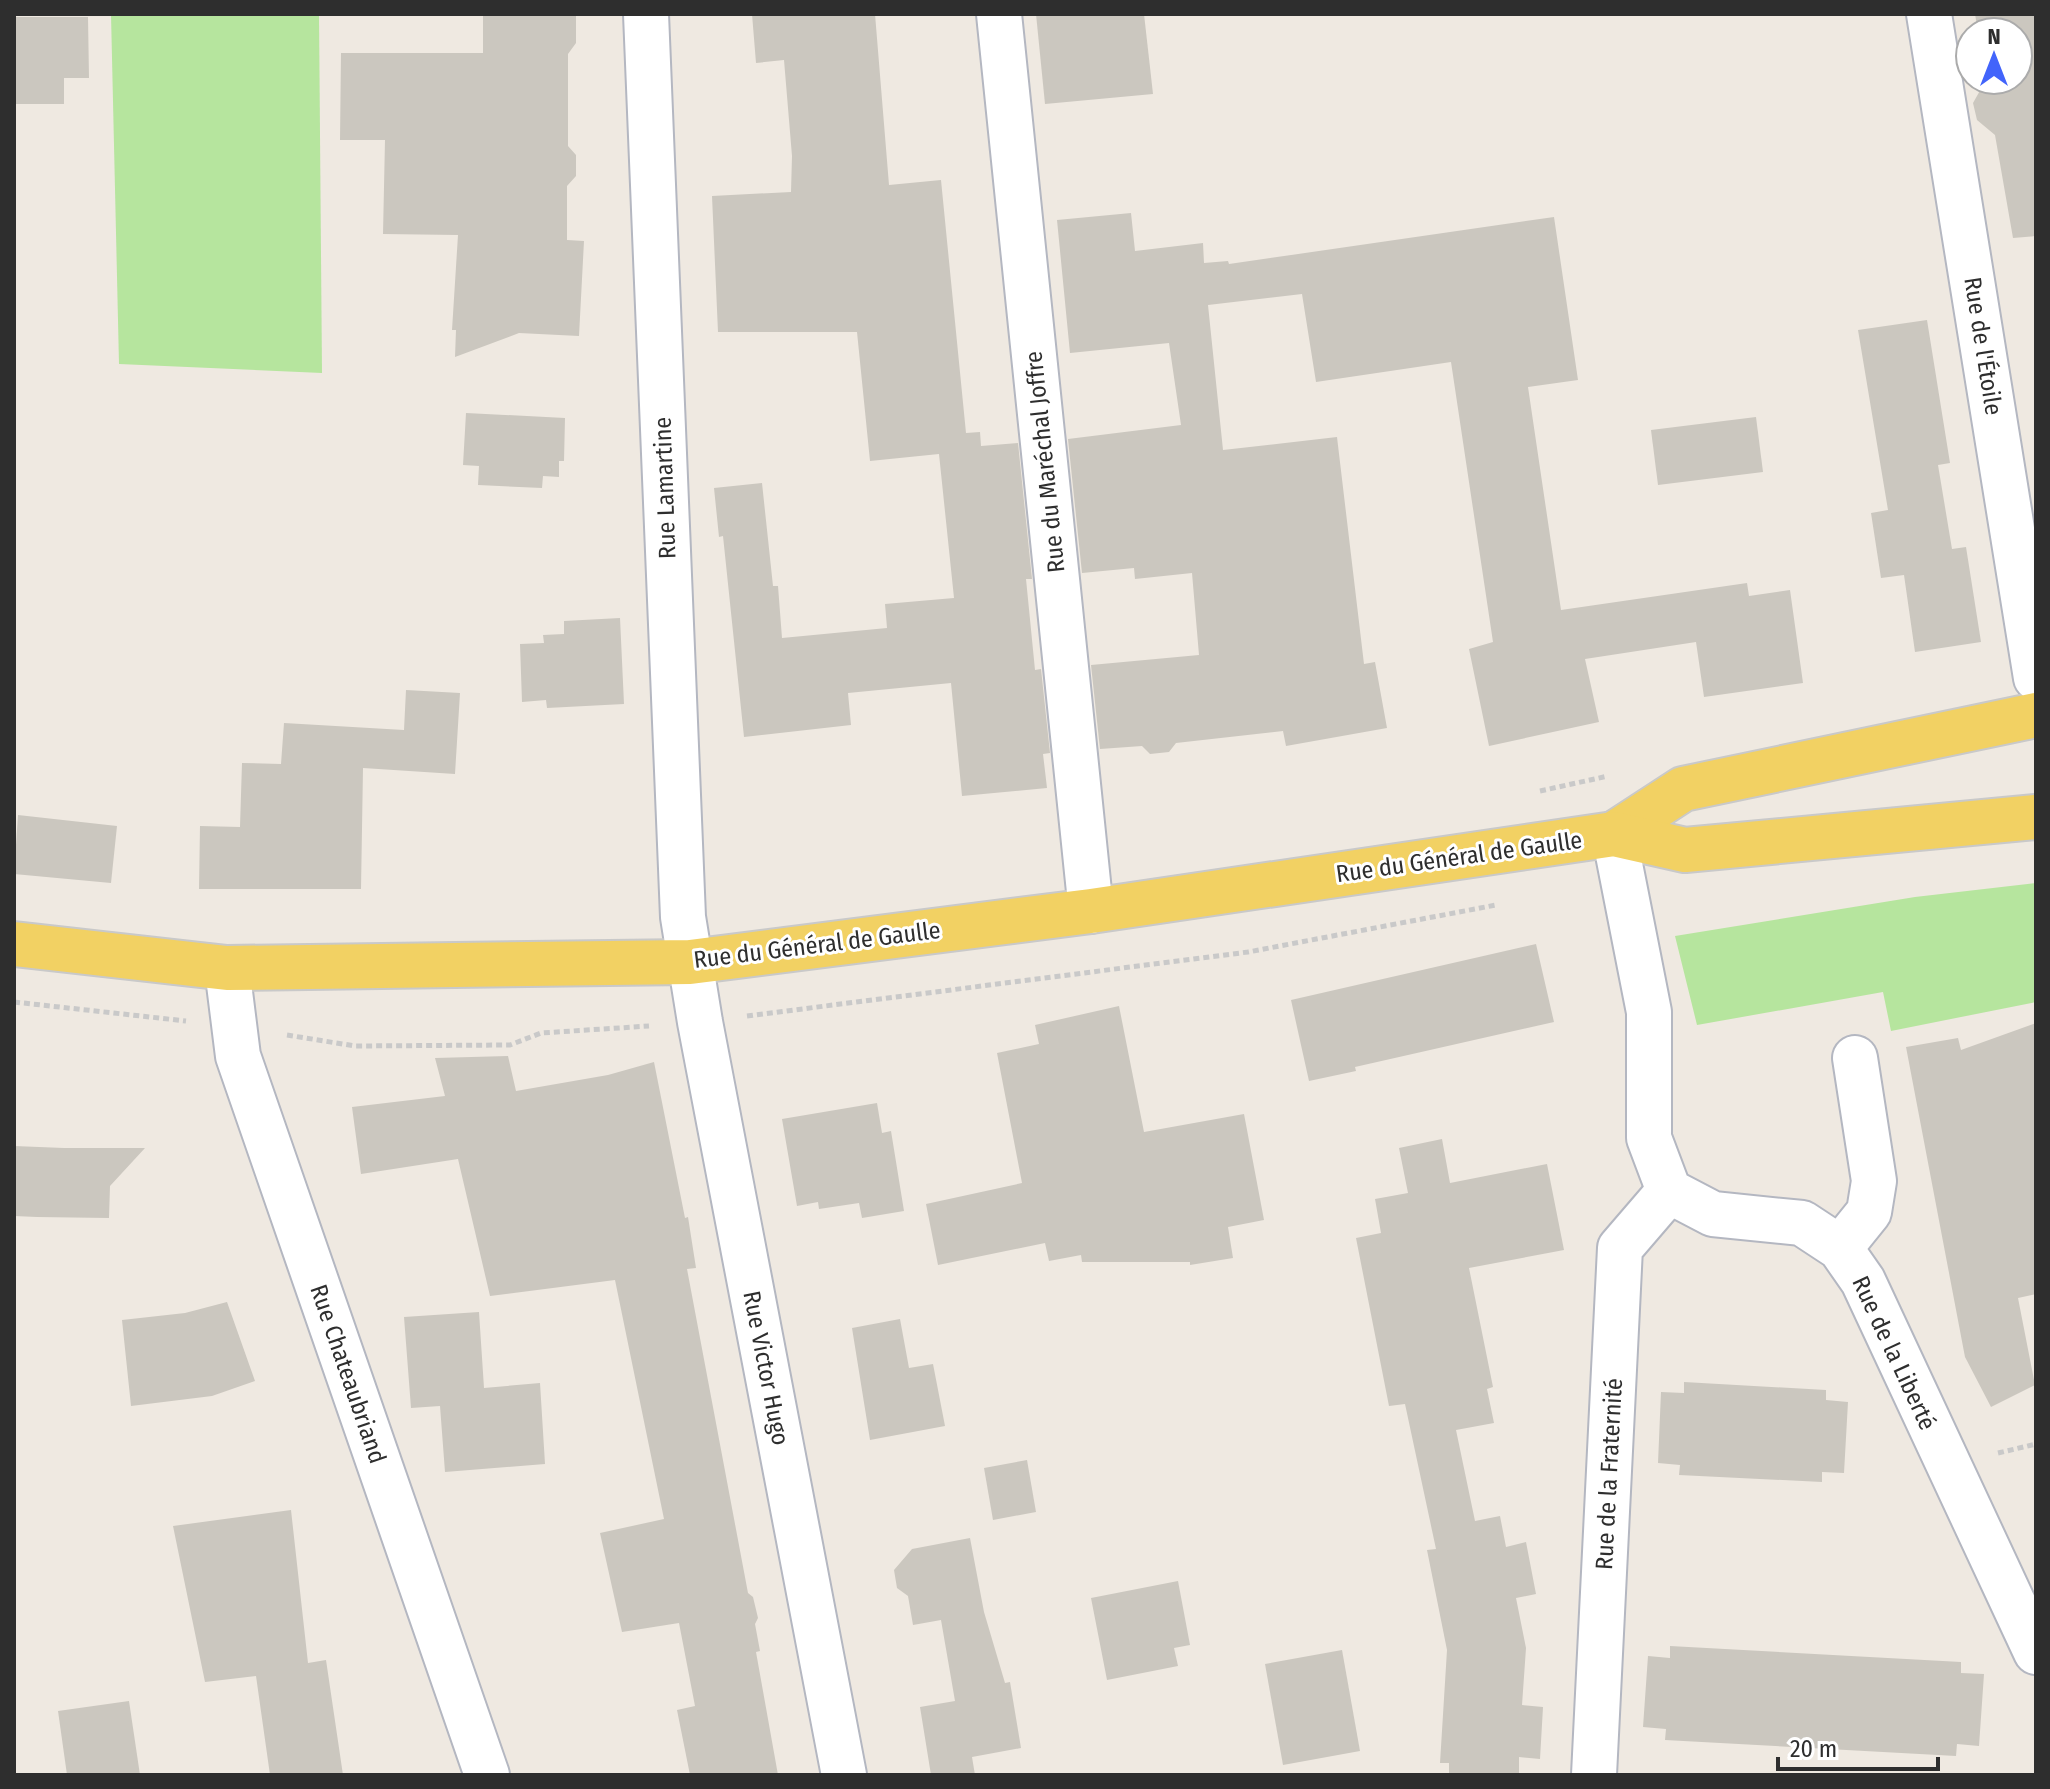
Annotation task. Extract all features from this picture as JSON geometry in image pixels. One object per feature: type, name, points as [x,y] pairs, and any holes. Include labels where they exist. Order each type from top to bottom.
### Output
[{"type":"main road","name":"Rue du Général de Gaulle","points":[[1614,834],[1683,789],[2036,715]]},
{"type":"main road","name":"Rue du Général de Gaulle","points":[[14,944],[227,968],[690,962],[1091,911],[1614,834],[1685,850],[2036,817]]},
{"type":"street","name":"Rue Lamartine","points":[[646,14],[683,917],[690,962]]},
{"type":"street","name":"Rue du Maréchal Joffre","points":[[999,14],[1091,911]]},
{"type":"street","name":"Rue de l'Étoile","points":[[1929,14],[2036,678]]},
{"type":"street","points":[[1614,834],[1649,1012],[1649,1138],[1669,1191]]},
{"type":"street","name":"Rue Victor Hugo","points":[[690,962],[844,1775]]},
{"type":"street","name":"Rue Chateaubriand","points":[[227,968],[238,1056],[487,1775]]},
{"type":"street","points":[[1840,1248],[1869,1212],[1874,1181],[1855,1058]]},
{"type":"street","name":"Rue de la Liberté","points":[[1669,1191],[1713,1214],[1802,1223],[1840,1248],[1863,1281],[2036,1652]]},
{"type":"street","name":"Rue de la Fraternité","points":[[1594,1775],[1620,1248],[1669,1191]]},
{"type":"path","points":[[1538,791],[1615,774]]},
{"type":"path","points":[[14,1002],[232,1026],[355,1046],[510,1045],[541,1033],[700,1022],[1248,952],[1440,917]]},
{"type":"green space","points":[[111,14],[319,14],[322,373],[119,364]]},
{"type":"green space","points":[[2036,883],[2036,1002],[1891,1031],[1883,992],[1697,1025],[1675,936],[1915,897]]},
{"type":"building","points":[[483,14],[576,14],[576,43],[568,54],[568,146],[576,155],[576,176],[567,186],[567,240],[584,241],[579,336],[519,333],[455,357],[456,330],[452,330],[458,235],[383,234],[385,140],[340,140],[341,53],[483,53]]},
{"type":"building","points":[[752,14],[875,14],[889,185],[941,180],[966,433],[980,432],[981,446],[1018,443],[1032,579],[1026,579],[1035,670],[1041,669],[1050,753],[1043,754],[1047,788],[962,796],[951,683],[848,693],[851,725],[744,737],[723,536],[719,537],[714,488],[762,483],[773,586],[778,586],[782,638],[887,628],[885,604],[954,598],[939,454],[870,461],[857,332],[718,332],[712,196],[791,192],[792,156],[784,60],[756,63]]},
{"type":"building","points":[[1036,14],[1144,14],[1153,94],[1045,104]]},
{"type":"building","points":[[2036,14],[2036,236],[2013,238],[1995,135],[1977,120],[1973,103],[1977,96],[2034,96],[2034,16],[1975,16]]},
{"type":"building","points":[[14,17],[88,17],[89,78],[64,78],[64,104],[14,104]]},
{"type":"building","points":[[1131,213],[1135,251],[1203,243],[1204,263],[1228,261],[1229,264],[1554,217],[1578,380],[1528,387],[1561,610],[1747,583],[1749,596],[1790,590],[1803,683],[1704,697],[1696,642],[1585,659],[1599,722],[1489,746],[1469,649],[1493,642],[1451,362],[1316,382],[1302,294],[1208,305],[1223,450],[1337,437],[1364,664],[1375,662],[1387,728],[1286,746],[1283,731],[1176,743],[1169,752],[1150,754],[1142,746],[1100,749],[1091,665],[1199,655],[1192,573],[1135,579],[1134,568],[1082,573],[1068,439],[1181,425],[1169,343],[1070,353],[1057,220]]},
{"type":"building","points":[[1927,320],[1950,463],[1938,465],[1952,549],[1966,547],[1981,642],[1915,652],[1904,575],[1881,578],[1871,513],[1888,510],[1858,330]]},
{"type":"building","points":[[466,413],[565,418],[564,461],[559,461],[559,477],[543,476],[542,488],[478,485],[479,466],[463,465]]},
{"type":"building","points":[[1756,417],[1763,472],[1658,485],[1651,430]]},
{"type":"building","points":[[620,618],[624,704],[547,708],[546,700],[522,702],[520,644],[544,643],[543,635],[564,634],[564,621]]},
{"type":"building","points":[[406,690],[460,693],[455,774],[363,768],[361,889],[199,889],[200,826],[240,827],[242,763],[281,764],[284,723],[404,730]]},
{"type":"building","points":[[18,815],[117,826],[111,883],[14,874]]},
{"type":"building","points":[[1536,944],[1554,1022],[1355,1067],[1356,1071],[1309,1081],[1291,1000]]},
{"type":"building","points":[[1119,1006],[1144,1132],[1244,1114],[1264,1220],[1228,1227],[1233,1258],[1190,1265],[1190,1262],[1082,1262],[1081,1255],[1049,1261],[1045,1243],[938,1265],[926,1204],[1022,1183],[997,1053],[1039,1044],[1035,1025]]},
{"type":"building","points":[[2036,1023],[2036,1294],[2018,1298],[2035,1385],[1991,1407],[1965,1357],[1906,1047],[1958,1038],[1961,1050]]},
{"type":"building","points":[[508,1056],[516,1091],[608,1075],[654,1062],[685,1218],[688,1217],[696,1268],[687,1269],[748,1593],[753,1597],[758,1618],[755,1624],[760,1651],[756,1652],[778,1775],[690,1775],[677,1710],[695,1706],[679,1623],[622,1632],[600,1533],[664,1519],[615,1280],[490,1296],[458,1159],[361,1174],[352,1107],[445,1096],[435,1058]]},
{"type":"building","points":[[877,1103],[882,1133],[891,1131],[904,1211],[862,1218],[859,1203],[819,1209],[818,1202],[797,1206],[782,1119]]},
{"type":"building","points":[[1442,1139],[1450,1183],[1547,1164],[1564,1250],[1469,1268],[1493,1387],[1487,1389],[1494,1423],[1456,1430],[1475,1521],[1500,1516],[1506,1547],[1526,1542],[1536,1594],[1516,1598],[1526,1648],[1522,1705],[1543,1707],[1540,1759],[1519,1757],[1519,1775],[1449,1775],[1449,1763],[1440,1763],[1447,1650],[1427,1550],[1436,1549],[1405,1404],[1389,1406],[1356,1238],[1381,1233],[1375,1199],[1408,1193],[1399,1148]]},
{"type":"building","points":[[14,1146],[145,1148],[110,1186],[109,1218],[37,1217],[14,1216]]},
{"type":"building","points":[[227,1302],[255,1381],[212,1396],[131,1406],[122,1320],[185,1313]]},
{"type":"building","points":[[479,1312],[484,1388],[540,1383],[545,1464],[445,1472],[440,1406],[411,1408],[404,1317]]},
{"type":"building","points":[[900,1319],[909,1368],[933,1364],[945,1426],[870,1440],[852,1328]]},
{"type":"building","points":[[1684,1382],[1826,1390],[1826,1400],[1848,1402],[1844,1473],[1822,1472],[1822,1482],[1679,1475],[1680,1465],[1658,1463],[1661,1392],[1684,1393]]},
{"type":"building","points":[[1027,1460],[1036,1512],[993,1520],[984,1468]]},
{"type":"building","points":[[291,1510],[308,1663],[326,1660],[343,1775],[270,1775],[256,1676],[205,1682],[173,1526]]},
{"type":"building","points":[[970,1538],[984,1612],[1005,1683],[1010,1682],[1021,1748],[972,1757],[975,1775],[931,1775],[920,1707],[955,1701],[941,1620],[913,1625],[908,1596],[897,1588],[894,1570],[912,1549]]},
{"type":"building","points":[[1178,1581],[1190,1645],[1174,1648],[1178,1666],[1107,1680],[1091,1598]]},
{"type":"building","points":[[1670,1646],[1961,1662],[1961,1673],[1984,1674],[1979,1746],[1957,1744],[1956,1756],[1665,1740],[1666,1729],[1643,1727],[1648,1656],[1670,1658]]},
{"type":"building","points":[[1342,1650],[1360,1751],[1283,1765],[1265,1664]]},
{"type":"building","points":[[129,1701],[140,1775],[67,1775],[58,1711]]}]
